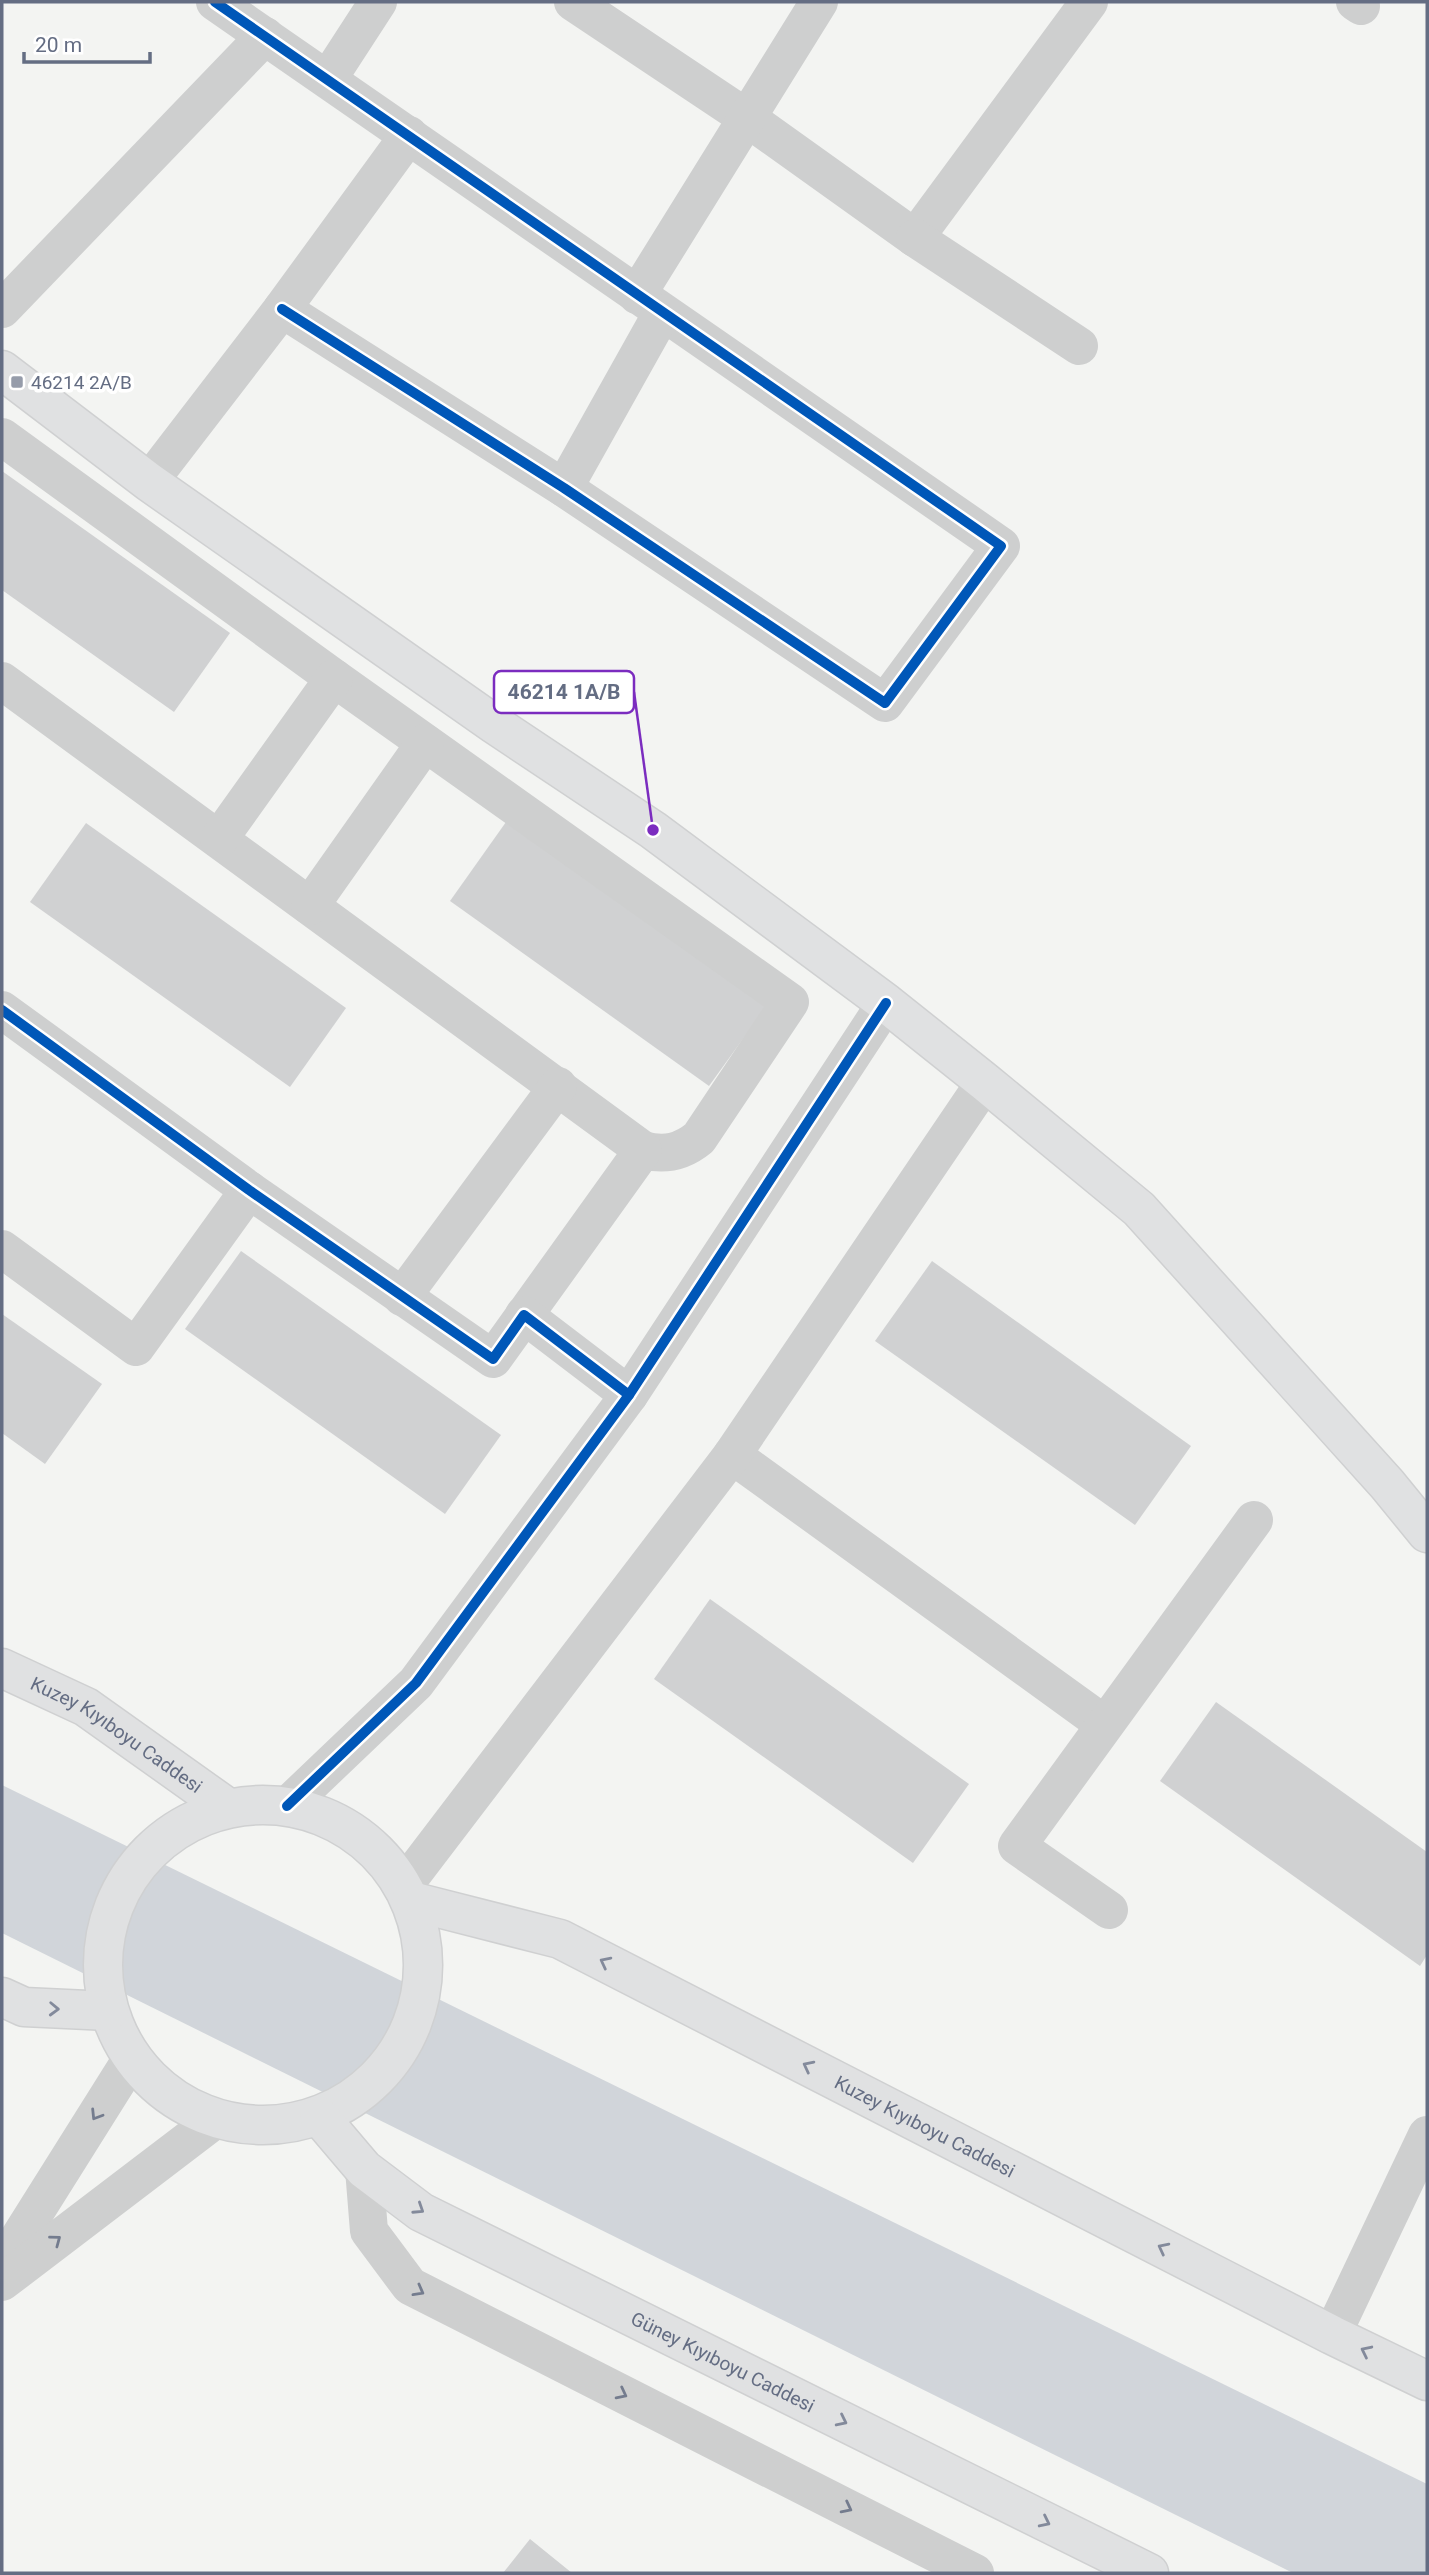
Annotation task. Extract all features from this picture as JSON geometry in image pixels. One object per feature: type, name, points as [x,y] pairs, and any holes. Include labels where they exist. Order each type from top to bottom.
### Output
[{"type":"main road","points":[[2,370],[149,482],[494,723],[653,830],[886,1003],[985,1082],[1139,1209],[1387,1484],[1427,1533]]},
{"type":"main road","name":"Kuzey Kıyıboyu Caddesi","points":[[2,1668],[86,1707],[228,1808]]},
{"type":"main road","points":[[287,1806],[338,1823],[381,1856],[406,1894],[424,1951],[420,2003],[415,2015],[399,2052],[365,2091],[320,2116],[268,2127],[216,2119],[169,2095],[132,2058],[109,2011],[102,1957],[113,1905],[141,1859],[183,1825],[228,1808],[287,1806]]},
{"type":"main road","name":"Kuzey Kıyıboyu Caddesi","points":[[406,1894],[560,1939],[1332,2335],[1427,2381]]},
{"type":"main road","points":[[2,1997],[24,2007],[109,2011]]},
{"type":"main road","name":"Güney Kıyıboyu Caddesi","points":[[320,2116],[364,2169],[421,2211],[1149,2573]]},
{"type":"street","points":[[215,2],[1001,546],[885,703],[564,488],[282,309]]},
{"type":"street","points":[[328,79],[378,2]]},
{"type":"street","points":[[573,2],[747,118],[915,238],[1079,346]]},
{"type":"street","points":[[564,488],[649,304],[747,118],[819,2]]},
{"type":"street","points":[[915,238],[1089,2]]},
{"type":"street","points":[[2,309],[265,36]]},
{"type":"street","points":[[149,482],[282,309],[409,135]]},
{"type":"street","points":[[2,437],[334,678],[790,1002],[699,1138],[691,1145],[668,1153],[643,1150],[2,681]]},
{"type":"street","points":[[219,839],[334,678]]},
{"type":"street","points":[[310,906],[425,743]]},
{"type":"street","points":[[287,1806],[416,1683],[629,1395],[886,1003]]},
{"type":"street","points":[[2,1010],[249,1190],[493,1359],[643,1150]]},
{"type":"street","points":[[406,1894],[732,1455],[985,1082]]},
{"type":"street","points":[[402,1297],[558,1086]]},
{"type":"street","points":[[2,1249],[136,1347],[249,1190]]},
{"type":"street","points":[[524,1315],[629,1395]]},
{"type":"street","points":[[732,1455],[1104,1724]]},
{"type":"street","points":[[1109,1910],[1017,1846],[1254,1520]]},
{"type":"street","points":[[2,2265],[132,2058]]},
{"type":"street","points":[[2,2281],[216,2119]]},
{"type":"street","points":[[1332,2335],[1427,2135]]},
{"type":"street","points":[[364,2169],[369,2231],[410,2286],[975,2573]]},
{"type":"shaded area","points":[[2,1785],[1427,2484],[1427,2573],[1293,2573],[2,1933]]},
{"type":"building","points":[[2,471],[230,633],[174,712],[2,590]]},
{"type":"building","points":[[506,822],[766,1007],[709,1086],[450,901]]},
{"type":"building","points":[[86,823],[346,1008],[290,1087],[30,902]]},
{"type":"building","points":[[241,1251],[501,1435],[445,1514],[185,1329]]},
{"type":"building","points":[[932,1261],[1191,1446],[1135,1525],[875,1341]]},
{"type":"building","points":[[2,1314],[102,1384],[45,1464],[2,1433]]},
{"type":"building","points":[[710,1599],[969,1784],[913,1863],[654,1679]]},
{"type":"building","points":[[1216,1702],[1427,1852],[1427,1955],[1420,1966],[1160,1781]]},
{"type":"building","points":[[530,2539],[572,2573],[503,2573]]},
{"type":"cycle path","points":[[215,2],[1001,546],[885,703],[564,488],[282,309]]},
{"type":"cycle path","points":[[287,1806],[416,1683],[629,1395],[886,1003]]},
{"type":"cycle path","points":[[2,1010],[249,1190],[493,1359],[524,1315],[629,1395]]},
{"type":"place","name":"46214 2A/B","points":[[17,382]]},
{"type":"place","name":"46214 1A/B","points":[[653,830]]}]
